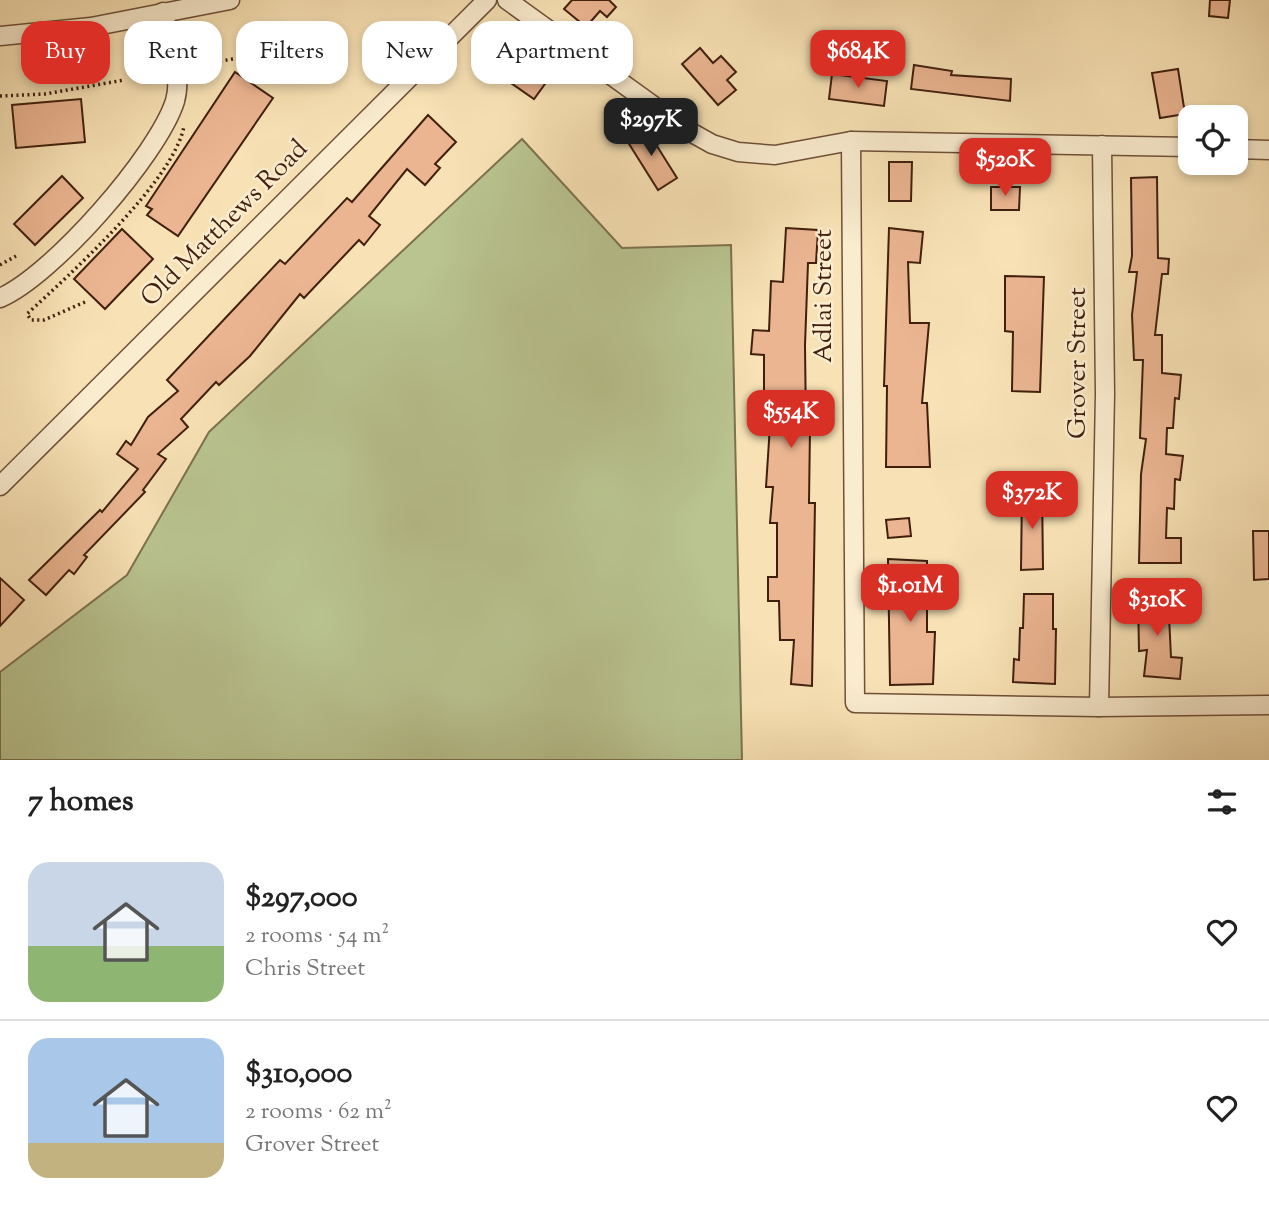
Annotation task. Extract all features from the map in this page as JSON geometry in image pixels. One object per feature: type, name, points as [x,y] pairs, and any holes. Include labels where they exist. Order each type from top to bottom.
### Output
[{"type":"street","points":[[0,36],[91,27],[230,0]]},
{"type":"street","name":"Old Matthews Road","points":[[0,486],[486,0]]},
{"type":"street","points":[[507,0],[687,130],[712,144],[738,152],[775,155],[850,141],[1178,147]]},
{"type":"street","points":[[0,298],[39,274],[89,224],[121,186],[162,128],[175,100],[178,76],[163,12]]},
{"type":"street","name":"Adlai Street","points":[[850,141],[855,703],[1099,707]]},
{"type":"street","name":"Grover Street","points":[[1099,707],[1105,394],[1102,145]]},
{"type":"street","points":[[1248,149],[1269,150]]},
{"type":"street","points":[[1099,707],[1269,705]]},
{"type":"path","points":[[0,96],[45,94],[124,80]]},
{"type":"path","points":[[0,265],[16,256]]},
{"type":"green space","points":[[522,139],[622,248],[731,245],[742,760],[0,760],[0,672],[127,575],[209,432]]},
{"type":"building","points":[[572,0],[609,0],[616,7],[607,17],[600,11],[591,21],[579,21],[564,9]]},
{"type":"building","points":[[1210,0],[1230,0],[1228,18],[1209,16]]},
{"type":"building","points":[[700,48],[713,63],[721,56],[736,72],[727,80],[736,90],[718,105],[682,64]]},
{"type":"building","points":[[914,65],[952,71],[951,75],[1011,79],[1010,101],[911,89]]},
{"type":"building","points":[[1178,69],[1184,105],[1178,105],[1178,115],[1160,118],[1152,73]]},
{"type":"building","points":[[235,72],[236,84],[253,84],[273,98],[178,236],[147,215],[152,209],[146,206]]},
{"type":"building","points":[[832,74],[887,81],[884,106],[829,99]]},
{"type":"building","points":[[512,84],[545,84],[534,99]]},
{"type":"building","points":[[81,99],[85,142],[16,148],[12,105]]},
{"type":"building","points":[[428,115],[456,142],[435,164],[440,168],[425,185],[407,169],[369,216],[380,225],[364,245],[359,240],[304,298],[300,294],[250,356],[219,385],[216,382],[181,419],[188,427],[158,454],[166,459],[143,490],[145,492],[84,555],[87,557],[74,574],[69,570],[46,595],[29,580],[100,510],[102,512],[138,469],[117,454],[126,441],[131,445],[148,417],[178,391],[167,380],[280,260],[285,264],[347,198],[352,202]]},
{"type":"building","points":[[645,127],[677,178],[658,190],[626,139]]},
{"type":"building","points":[[889,162],[912,162],[911,201],[889,201]]},
{"type":"building","points":[[62,176],[83,198],[35,245],[14,224]]},
{"type":"building","points":[[1157,177],[1158,258],[1169,259],[1168,274],[1162,274],[1155,335],[1162,335],[1162,373],[1181,375],[1179,399],[1175,398],[1173,428],[1167,428],[1166,454],[1183,456],[1180,480],[1175,479],[1174,509],[1167,508],[1166,538],[1181,538],[1181,563],[1139,563],[1141,474],[1146,439],[1140,438],[1143,360],[1134,360],[1132,315],[1137,272],[1129,272],[1132,256],[1131,178]]},
{"type":"building","points":[[991,187],[1020,187],[1019,210],[991,210]]},
{"type":"building","points":[[786,228],[818,230],[816,263],[808,263],[805,345],[806,428],[810,428],[809,503],[815,503],[812,686],[791,684],[794,640],[780,640],[779,601],[768,601],[768,577],[777,577],[777,523],[770,523],[773,487],[766,487],[771,410],[764,410],[764,355],[751,354],[753,330],[769,331],[771,281],[783,282]]},
{"type":"building","points":[[889,228],[923,232],[920,263],[908,262],[910,323],[929,323],[922,403],[927,403],[930,467],[886,467],[887,386],[884,386]]},
{"type":"building","points":[[122,229],[153,259],[105,309],[74,279]]},
{"type":"building","points":[[1005,276],[1044,277],[1040,392],[1012,391],[1013,332],[1005,331]]},
{"type":"building","points":[[1042,490],[1043,569],[1021,570],[1022,491]]},
{"type":"building","points":[[909,518],[911,536],[888,538],[886,520]]},
{"type":"building","points":[[1253,531],[1269,531],[1269,579],[1254,580]]},
{"type":"building","points":[[888,559],[927,561],[927,632],[935,632],[933,684],[890,685]]},
{"type":"building","points":[[0,578],[24,600],[0,626]]},
{"type":"building","points":[[1024,594],[1053,594],[1053,629],[1056,629],[1055,684],[1013,682],[1014,659],[1019,660],[1020,628],[1023,628]]},
{"type":"building","points":[[1138,596],[1168,596],[1171,657],[1182,658],[1180,679],[1144,676],[1147,650],[1139,651]]}]
